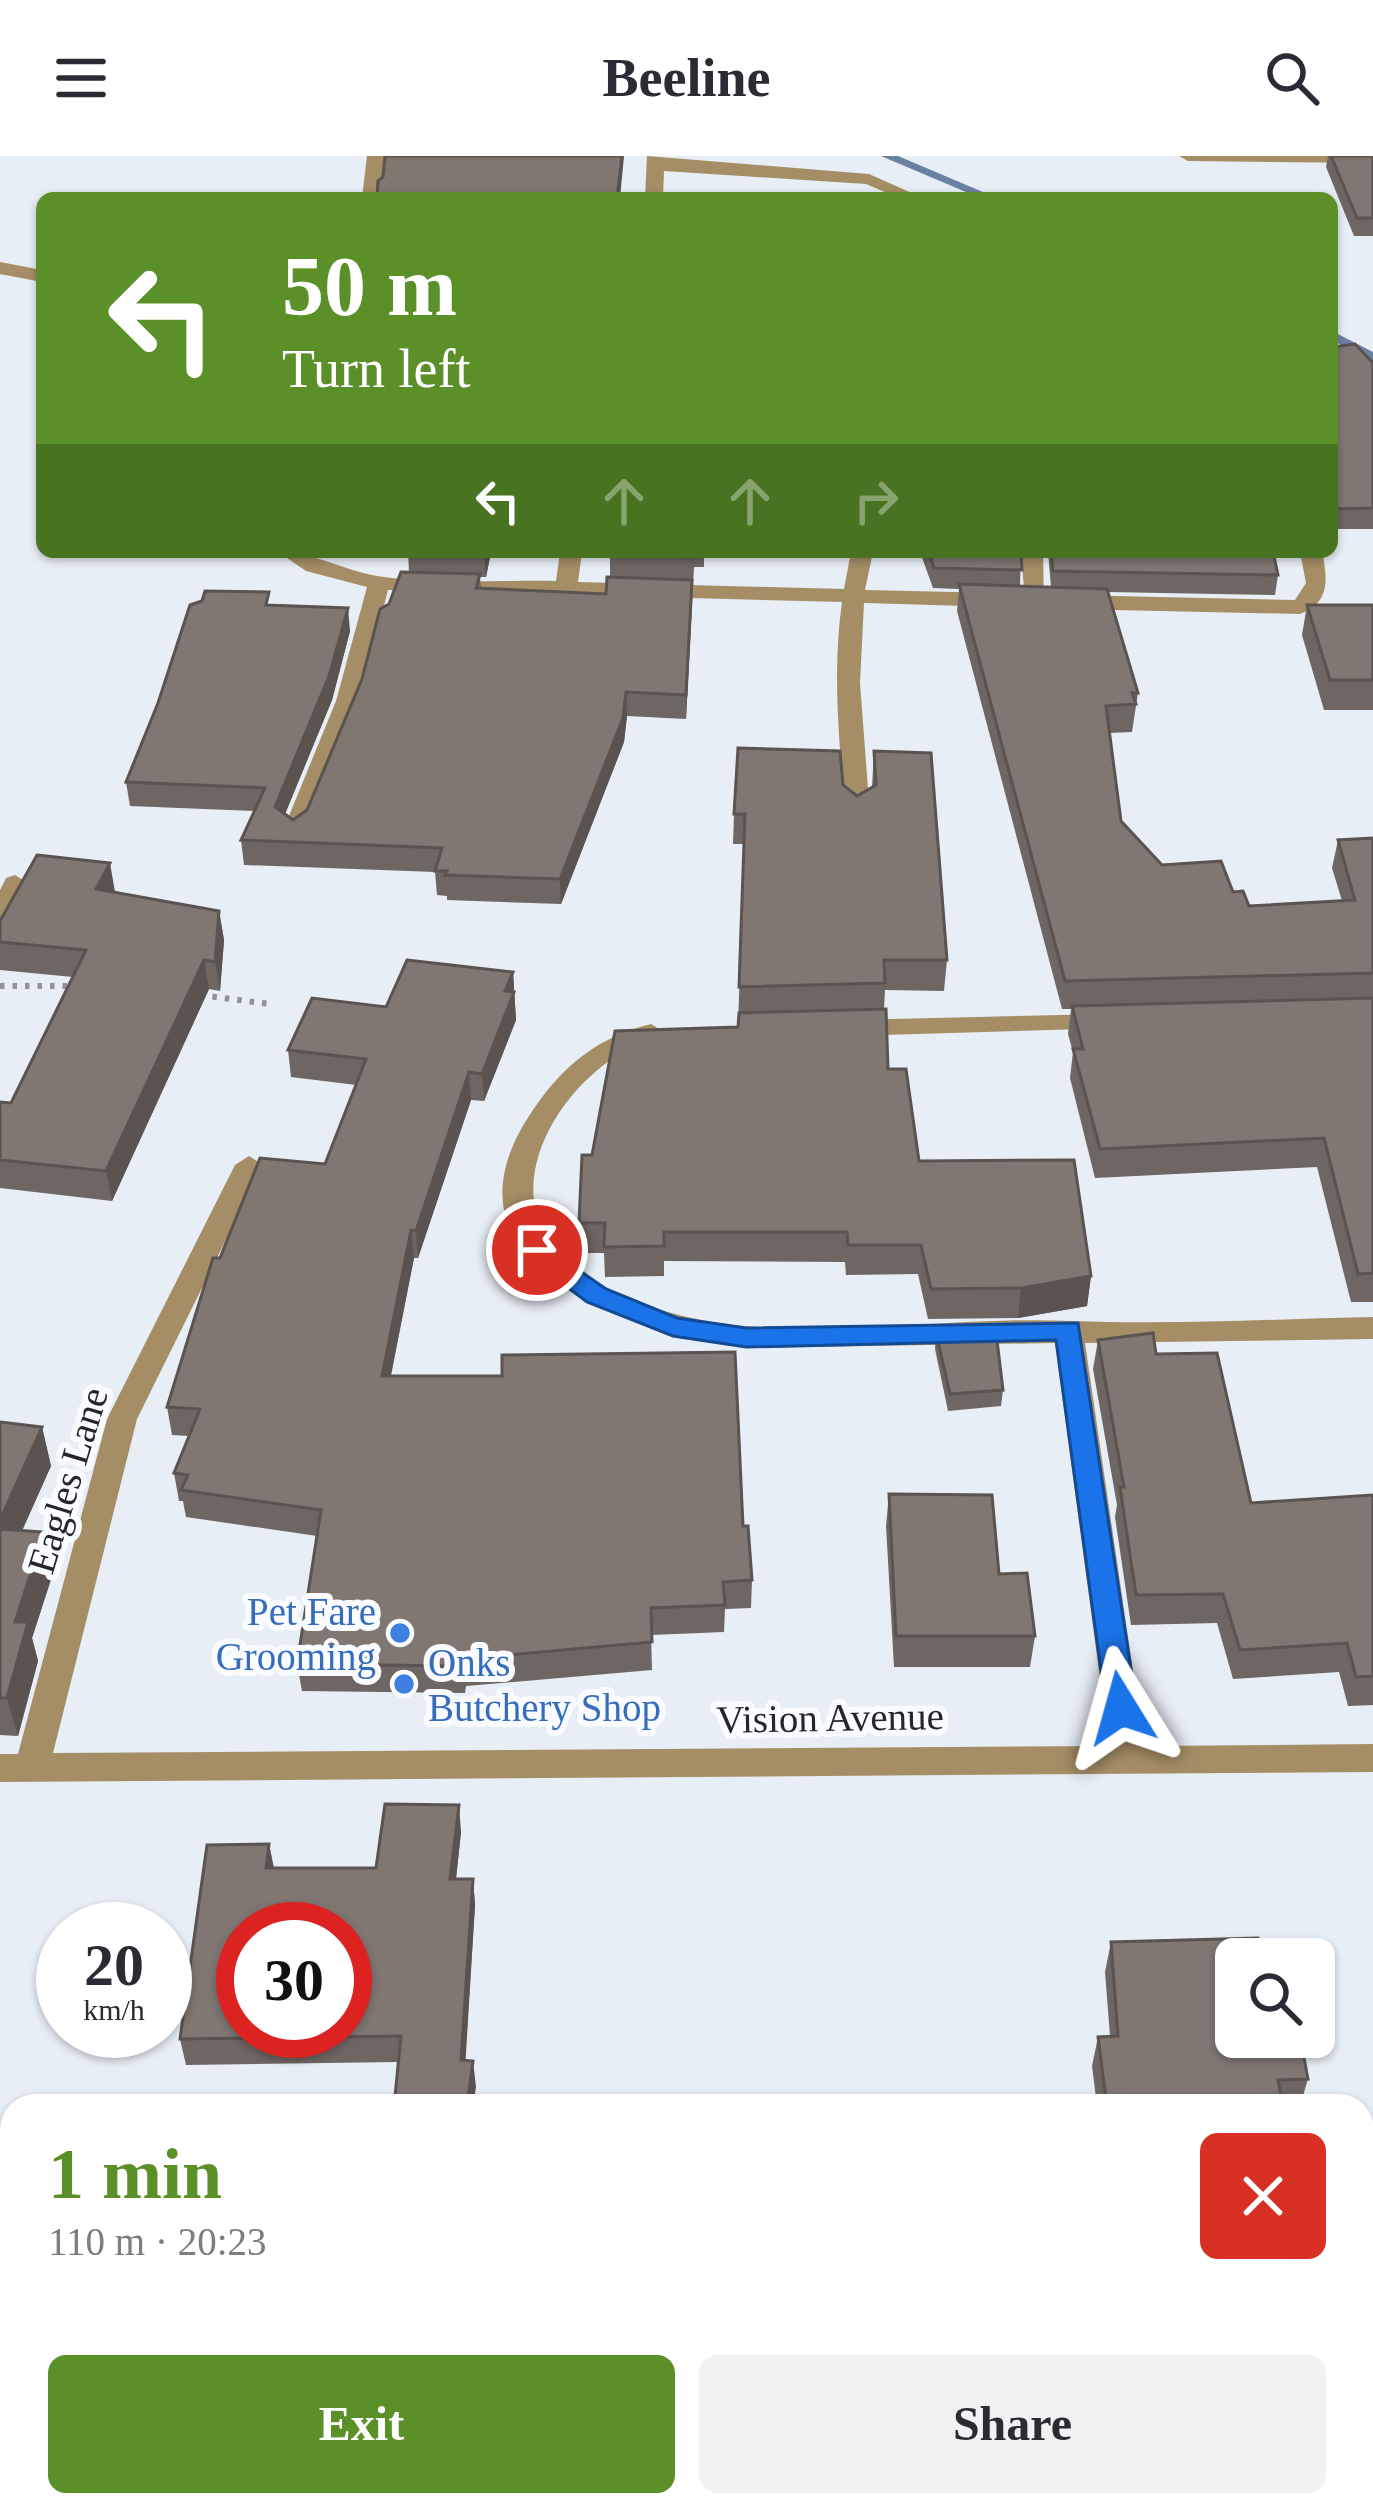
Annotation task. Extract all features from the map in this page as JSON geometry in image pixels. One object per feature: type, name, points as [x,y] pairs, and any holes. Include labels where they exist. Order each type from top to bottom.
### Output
[{"type":"street","points":[[372,192],[376,156]]},
{"type":"street","points":[[1188,156],[1373,158]]},
{"type":"street","points":[[654,192],[656,161],[869,179],[900,192]]},
{"type":"street","points":[[0,268],[36,275]]},
{"type":"street","points":[[300,558],[379,584],[1300,607],[1315,597],[1319,586],[1312,558]]},
{"type":"street","points":[[566,588],[570,558]]},
{"type":"street","points":[[859,815],[848,719],[851,594],[860,558]]},
{"type":"street","points":[[1032,558],[1036,601]]},
{"type":"street","points":[[294,833],[348,701],[379,584]]},
{"type":"street","points":[[0,928],[15,884]]},
{"type":"street","points":[[826,1028],[1144,1021]]},
{"type":"street","points":[[691,1031],[645,1032],[617,1040],[587,1058],[545,1109],[523,1165],[516,1214],[537,1250],[596,1296],[673,1327],[746,1337],[1373,1328]]},
{"type":"street","name":"Eagles Lane","points":[[16,1768],[122,1419],[248,1165]]},
{"type":"street","points":[[1068,1330],[1128,1756]]},
{"type":"street","name":"Vision Avenue","points":[[16,1768],[1128,1756],[1373,1758]]},
{"type":"path","points":[[0,986],[93,986]]},
{"type":"path","points":[[199,995],[270,1004]]},
{"type":"building","points":[[385,156],[622,156],[618,192],[377,192]]},
{"type":"building","points":[[1331,156],[1373,156],[1373,218],[1357,218]]},
{"type":"building","points":[[1355,344],[1373,363],[1373,508],[1338,509],[1338,346]]},
{"type":"building","points":[[931,558],[1021,558],[1022,570],[934,568]]},
{"type":"building","points":[[1052,558],[1274,558],[1278,575],[1053,571]]},
{"type":"building","points":[[401,572],[480,574],[476,588],[606,594],[607,577],[692,580],[686,695],[626,692],[623,718],[560,879],[445,875],[447,871],[435,871],[442,848],[241,840],[265,788],[126,782],[190,605],[202,601],[205,591],[269,592],[266,605],[348,608],[329,676],[275,807],[293,820],[307,810],[362,679],[380,609],[389,604]]},
{"type":"building","points":[[959,584],[1107,589],[1138,693],[1132,693],[1136,704],[1106,706],[1121,821],[1162,865],[1221,861],[1233,892],[1243,891],[1249,906],[1355,900],[1338,840],[1373,838],[1373,973],[1065,981]]},
{"type":"building","points":[[1307,605],[1373,605],[1373,680],[1330,680]]},
{"type":"building","points":[[738,748],[840,751],[843,785],[857,796],[876,785],[874,751],[931,753],[947,960],[884,960],[885,983],[739,987],[745,814],[734,814]]},
{"type":"building","points":[[37,855],[110,863],[96,889],[219,911],[215,962],[204,960],[106,1171],[0,1160],[0,1102],[11,1103],[86,950],[0,942],[0,921]]},
{"type":"building","points":[[407,960],[513,972],[505,991],[514,992],[482,1074],[469,1072],[416,1231],[411,1230],[382,1376],[502,1376],[502,1355],[735,1352],[743,1526],[748,1526],[752,1580],[723,1582],[725,1605],[651,1608],[652,1642],[464,1659],[463,1666],[297,1664],[321,1510],[181,1490],[188,1475],[174,1473],[200,1409],[167,1407],[213,1258],[220,1258],[260,1158],[325,1164],[366,1059],[288,1050],[312,998],[386,1007]]},
{"type":"building","points":[[1373,998],[1373,1273],[1358,1274],[1324,1138],[1100,1149],[1073,1049],[1083,1049],[1072,1006]]},
{"type":"building","points":[[886,1009],[888,1069],[906,1069],[919,1161],[1074,1160],[1091,1276],[1021,1288],[931,1289],[921,1245],[848,1245],[847,1232],[664,1232],[664,1246],[604,1247],[605,1223],[579,1223],[582,1155],[592,1155],[615,1031],[738,1027],[739,1013]]},
{"type":"building","points":[[996,1332],[1003,1390],[950,1394],[936,1333]]},
{"type":"building","points":[[1153,1333],[1156,1354],[1217,1353],[1251,1503],[1373,1495],[1373,1676],[1356,1677],[1347,1643],[1240,1650],[1223,1594],[1136,1595],[1120,1487],[1124,1487],[1098,1340]]},
{"type":"building","points":[[0,1422],[42,1427],[0,1520]]},
{"type":"building","points":[[889,1494],[992,1495],[999,1574],[1027,1573],[1035,1636],[896,1636]]},
{"type":"building","points":[[0,1529],[44,1532],[15,1622],[28,1622],[7,1698],[0,1698]]},
{"type":"building","points":[[385,1804],[459,1805],[450,1879],[473,1879],[461,2060],[473,2061],[469,2094],[395,2094],[401,2036],[372,2036],[372,1902],[216,1902],[216,2039],[192,2039],[192,1953],[207,1845],[269,1844],[266,1868],[376,1868]]},
{"type":"building","points":[[1215,1939],[1215,2058],[1304,2058],[1308,2079],[1278,2080],[1281,2094],[1105,2094],[1098,2037],[1118,2036],[1111,1942]]},
{"type":"waterway","points":[[887,156],[976,192]]},
{"type":"waterway","points":[[1338,338],[1373,358]]},
{"type":"place","name":"Pet Fare Grooming","points":[[400,1633]]},
{"type":"place","name":"Onks Butchery Shop","points":[[404,1684]]},
{"type":"route","points":[[537,1250],[596,1296],[673,1327],[746,1337],[1068,1330],[1121,1708]]}]
